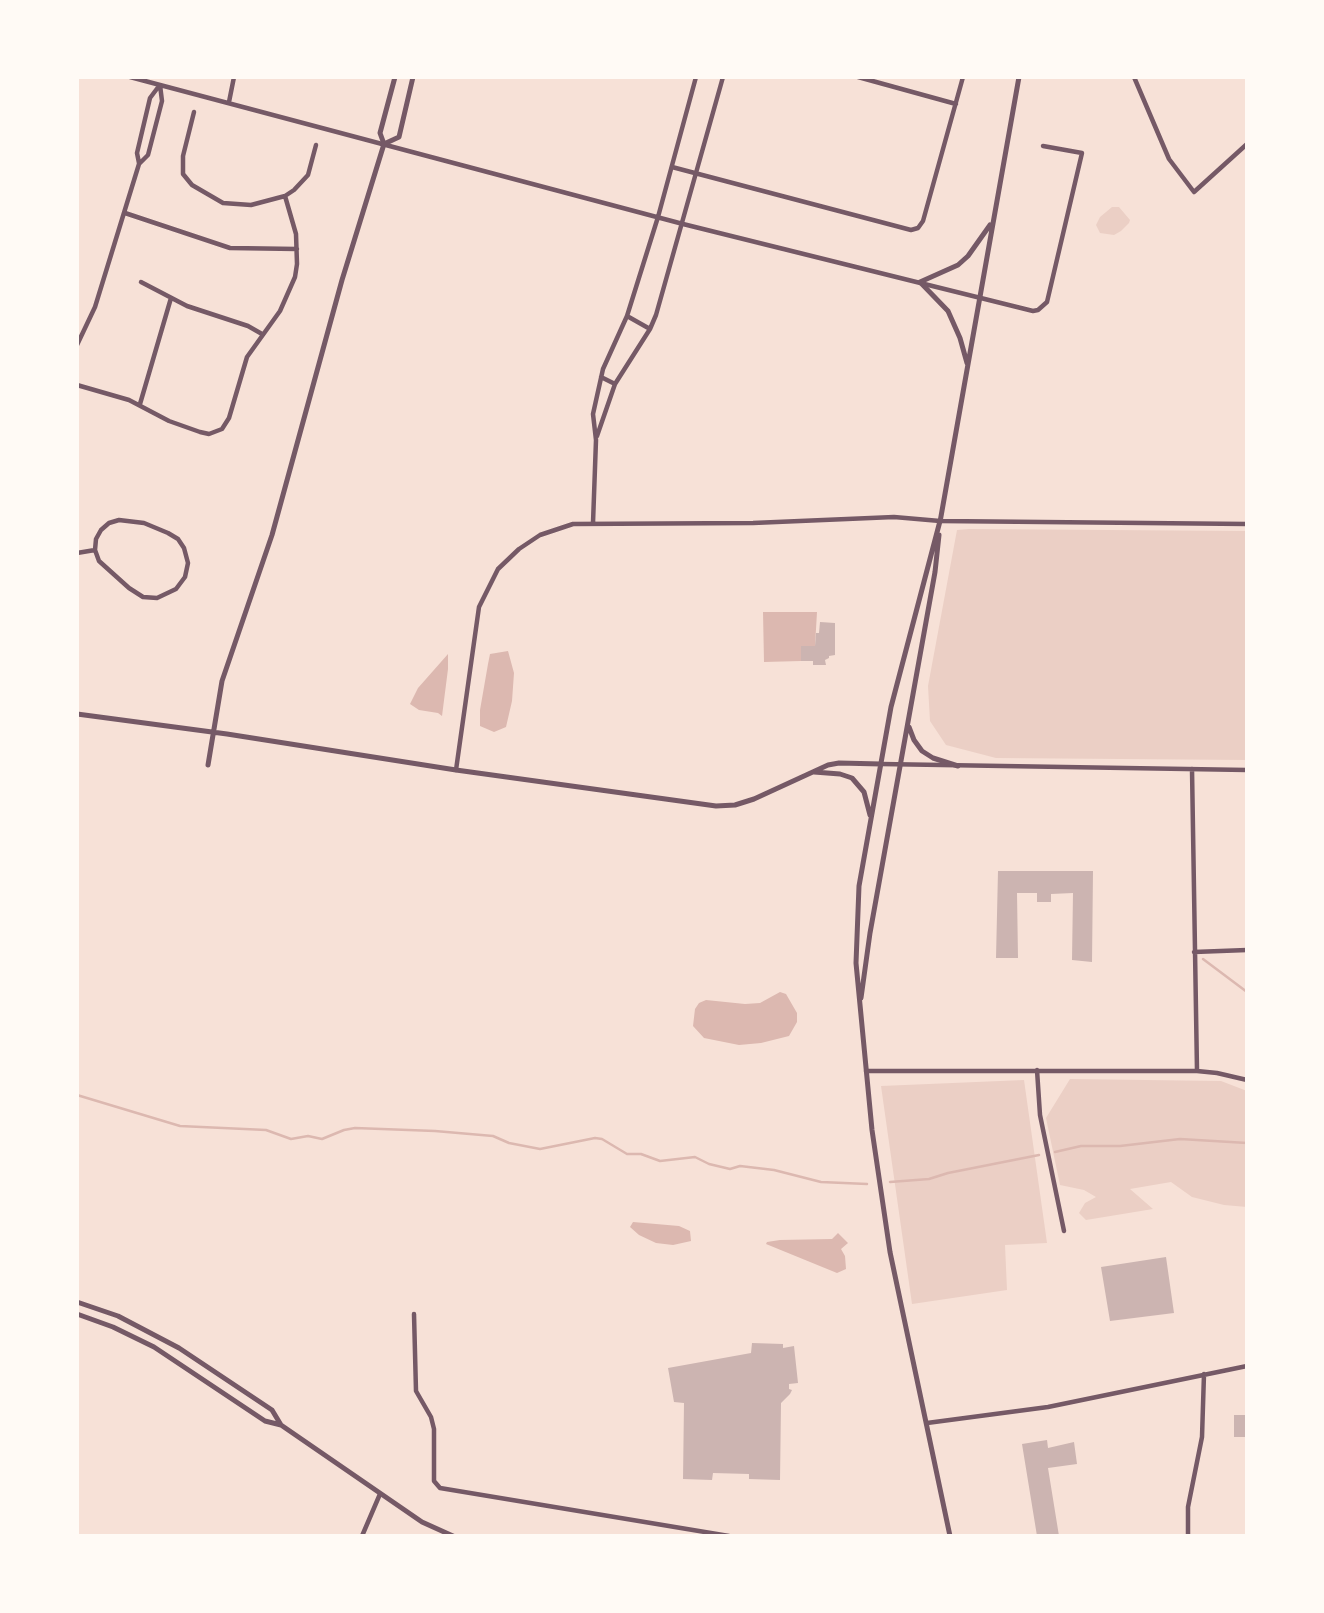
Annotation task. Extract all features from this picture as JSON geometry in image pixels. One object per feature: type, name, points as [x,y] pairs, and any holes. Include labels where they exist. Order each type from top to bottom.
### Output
[{"type":"street","points":[[130,77],[683,224],[1033,311],[1047,302],[1082,153],[1043,146]]},
{"type":"street","points":[[229,103],[234,77]]},
{"type":"street","points":[[208,765],[222,681],[272,535],[342,280],[384,144],[380,133],[395,77]]},
{"type":"street","points":[[384,144],[399,137],[413,77]]},
{"type":"street","points":[[593,523],[596,440],[593,414],[601,377],[628,316],[696,77]]},
{"type":"street","points":[[596,440],[615,384],[650,329],[683,224],[723,77]]},
{"type":"street","points":[[858,77],[956,104]]},
{"type":"street","points":[[672,167],[911,230],[918,228],[923,221],[963,77]]},
{"type":"street","points":[[950,1534],[890,1252],[866,1071],[856,964],[859,886],[898,680],[940,521],[1019,77]]},
{"type":"street","points":[[1134,77],[1169,159],[1194,192],[1247,144]]},
{"type":"street","points":[[77,345],[95,307],[139,164],[137,153],[150,98],[160,85]]},
{"type":"street","points":[[139,164],[148,155],[162,101],[160,85]]},
{"type":"street","points":[[194,112],[182,165],[183,174],[192,185],[214,199],[231,205],[251,205],[285,196],[303,183],[316,145]]},
{"type":"street","points":[[77,385],[140,404],[183,427],[209,435],[216,433],[226,424],[247,357],[280,311],[291,290],[297,264],[297,249],[294,223],[285,196]]},
{"type":"street","points":[[125,212],[230,248],[297,249]]},
{"type":"street","points":[[920,282],[958,265],[968,256],[992,222]]},
{"type":"street","points":[[141,282],[206,314],[248,326],[262,334]]},
{"type":"street","points":[[920,282],[951,318],[968,366]]},
{"type":"street","points":[[140,404],[171,298]]},
{"type":"street","points":[[628,316],[650,329]]},
{"type":"street","points":[[601,377],[615,384]]},
{"type":"street","points":[[456,770],[479,607],[498,569],[519,548],[540,535],[573,524],[753,523],[894,517],[940,521],[1247,524]]},
{"type":"street","points":[[118,520],[144,523],[178,540],[187,555],[187,570],[181,584],[171,594],[158,598],[143,597],[99,561],[95,550],[96,539],[109,523],[118,520]]},
{"type":"street","points":[[860,1008],[870,933],[935,572],[940,521]]},
{"type":"street","points":[[77,553],[95,550]]},
{"type":"street","points":[[77,714],[716,806],[735,805],[754,799],[811,772],[839,763],[1247,769]]},
{"type":"street","points":[[908,720],[909,731],[922,751],[933,758],[958,766]]},
{"type":"street","points":[[1192,769],[1197,1071]]},
{"type":"street","points":[[811,772],[847,775],[856,781],[864,792],[871,821]]},
{"type":"street","points":[[1194,952],[1247,950]]},
{"type":"street","points":[[1037,1070],[1040,1115],[1063,1231]]},
{"type":"street","points":[[866,1071],[1197,1071],[1247,1080]]},
{"type":"street","points":[[77,1302],[118,1316],[179,1348],[272,1410],[281,1424],[380,1494],[422,1522],[453,1536]]},
{"type":"street","points":[[77,1314],[113,1327],[154,1347],[265,1421],[281,1424]]},
{"type":"street","points":[[414,1314],[416,1391],[431,1417],[434,1429],[434,1481],[440,1488],[729,1536]]},
{"type":"street","points":[[927,1423],[1048,1407],[1247,1366]]},
{"type":"street","points":[[1188,1536],[1188,1507],[1202,1437],[1204,1374]]},
{"type":"street","points":[[362,1536],[380,1494]]},
{"type":"shaded area","points":[[1112,207],[1119,207],[1130,220],[1129,223],[1114,235],[1100,233],[1096,225],[1100,217]]},
{"type":"shaded area","points":[[957,530],[1247,531],[1247,760],[996,758],[946,745],[930,721],[928,686]]},
{"type":"shaded area","points":[[763,612],[817,612],[815,646],[801,646],[801,661],[764,662]]},
{"type":"shaded area","points":[[508,651],[514,673],[512,701],[506,727],[494,732],[480,726],[480,710],[490,654]]},
{"type":"shaded area","points":[[448,654],[442,716],[419,710],[410,704],[418,688]]},
{"type":"shaded area","points":[[780,992],[786,994],[797,1013],[797,1022],[789,1036],[739,1045],[704,1038],[693,1026],[695,1009],[699,1003],[706,1000],[760,1003]]},
{"type":"shaded area","points":[[1070,1079],[1221,1081],[1247,1091],[1247,1207],[1224,1205],[1192,1197],[1171,1182],[1130,1189],[1153,1209],[1086,1220],[1079,1213],[1085,1203],[1096,1197],[1084,1190],[1060,1185],[1046,1118]]},
{"type":"shaded area","points":[[1024,1080],[1047,1243],[1005,1245],[1007,1290],[912,1304],[881,1086]]},
{"type":"shaded area","points":[[633,1222],[679,1226],[690,1231],[691,1241],[673,1245],[656,1243],[630,1227]]},
{"type":"shaded area","points":[[838,1233],[848,1243],[841,1249],[845,1256],[846,1269],[837,1273],[766,1244],[780,1240],[832,1239]]},
{"type":"building","points":[[820,622],[835,623],[835,655],[825,660],[826,665],[813,665],[813,661],[801,661],[801,646],[815,646]]},
{"type":"building","points":[[998,871],[1093,871],[1092,962],[1072,960],[1073,893],[1051,894],[1051,902],[1037,902],[1037,893],[1017,893],[1018,958],[996,958]]},
{"type":"building","points":[[1166,1257],[1174,1313],[1110,1321],[1101,1267]]},
{"type":"building","points":[[752,1343],[783,1344],[783,1348],[794,1346],[798,1383],[789,1384],[789,1389],[792,1390],[781,1403],[780,1480],[749,1479],[749,1474],[713,1473],[712,1480],[683,1479],[684,1403],[674,1402],[668,1368],[751,1353]]},
{"type":"building","points":[[1234,1415],[1247,1415],[1247,1437],[1234,1437]]},
{"type":"building","points":[[1047,1440],[1048,1448],[1074,1442],[1077,1464],[1048,1468],[1059,1536],[1037,1536],[1022,1444]]},
{"type":"waterway","points":[[1203,959],[1247,992]]},
{"type":"waterway","points":[[77,1095],[180,1126],[266,1130],[291,1139],[308,1136],[322,1139],[355,1128],[435,1131],[493,1136],[509,1143],[540,1149],[595,1138],[602,1139],[627,1154],[641,1154],[660,1161],[695,1157],[730,1169],[740,1166],[774,1170],[821,1182],[867,1184]]},
{"type":"waterway","points":[[1055,1152],[1081,1146],[1120,1146],[1180,1139],[1247,1143]]},
{"type":"waterway","points":[[890,1182],[929,1179],[1039,1155]]}]
